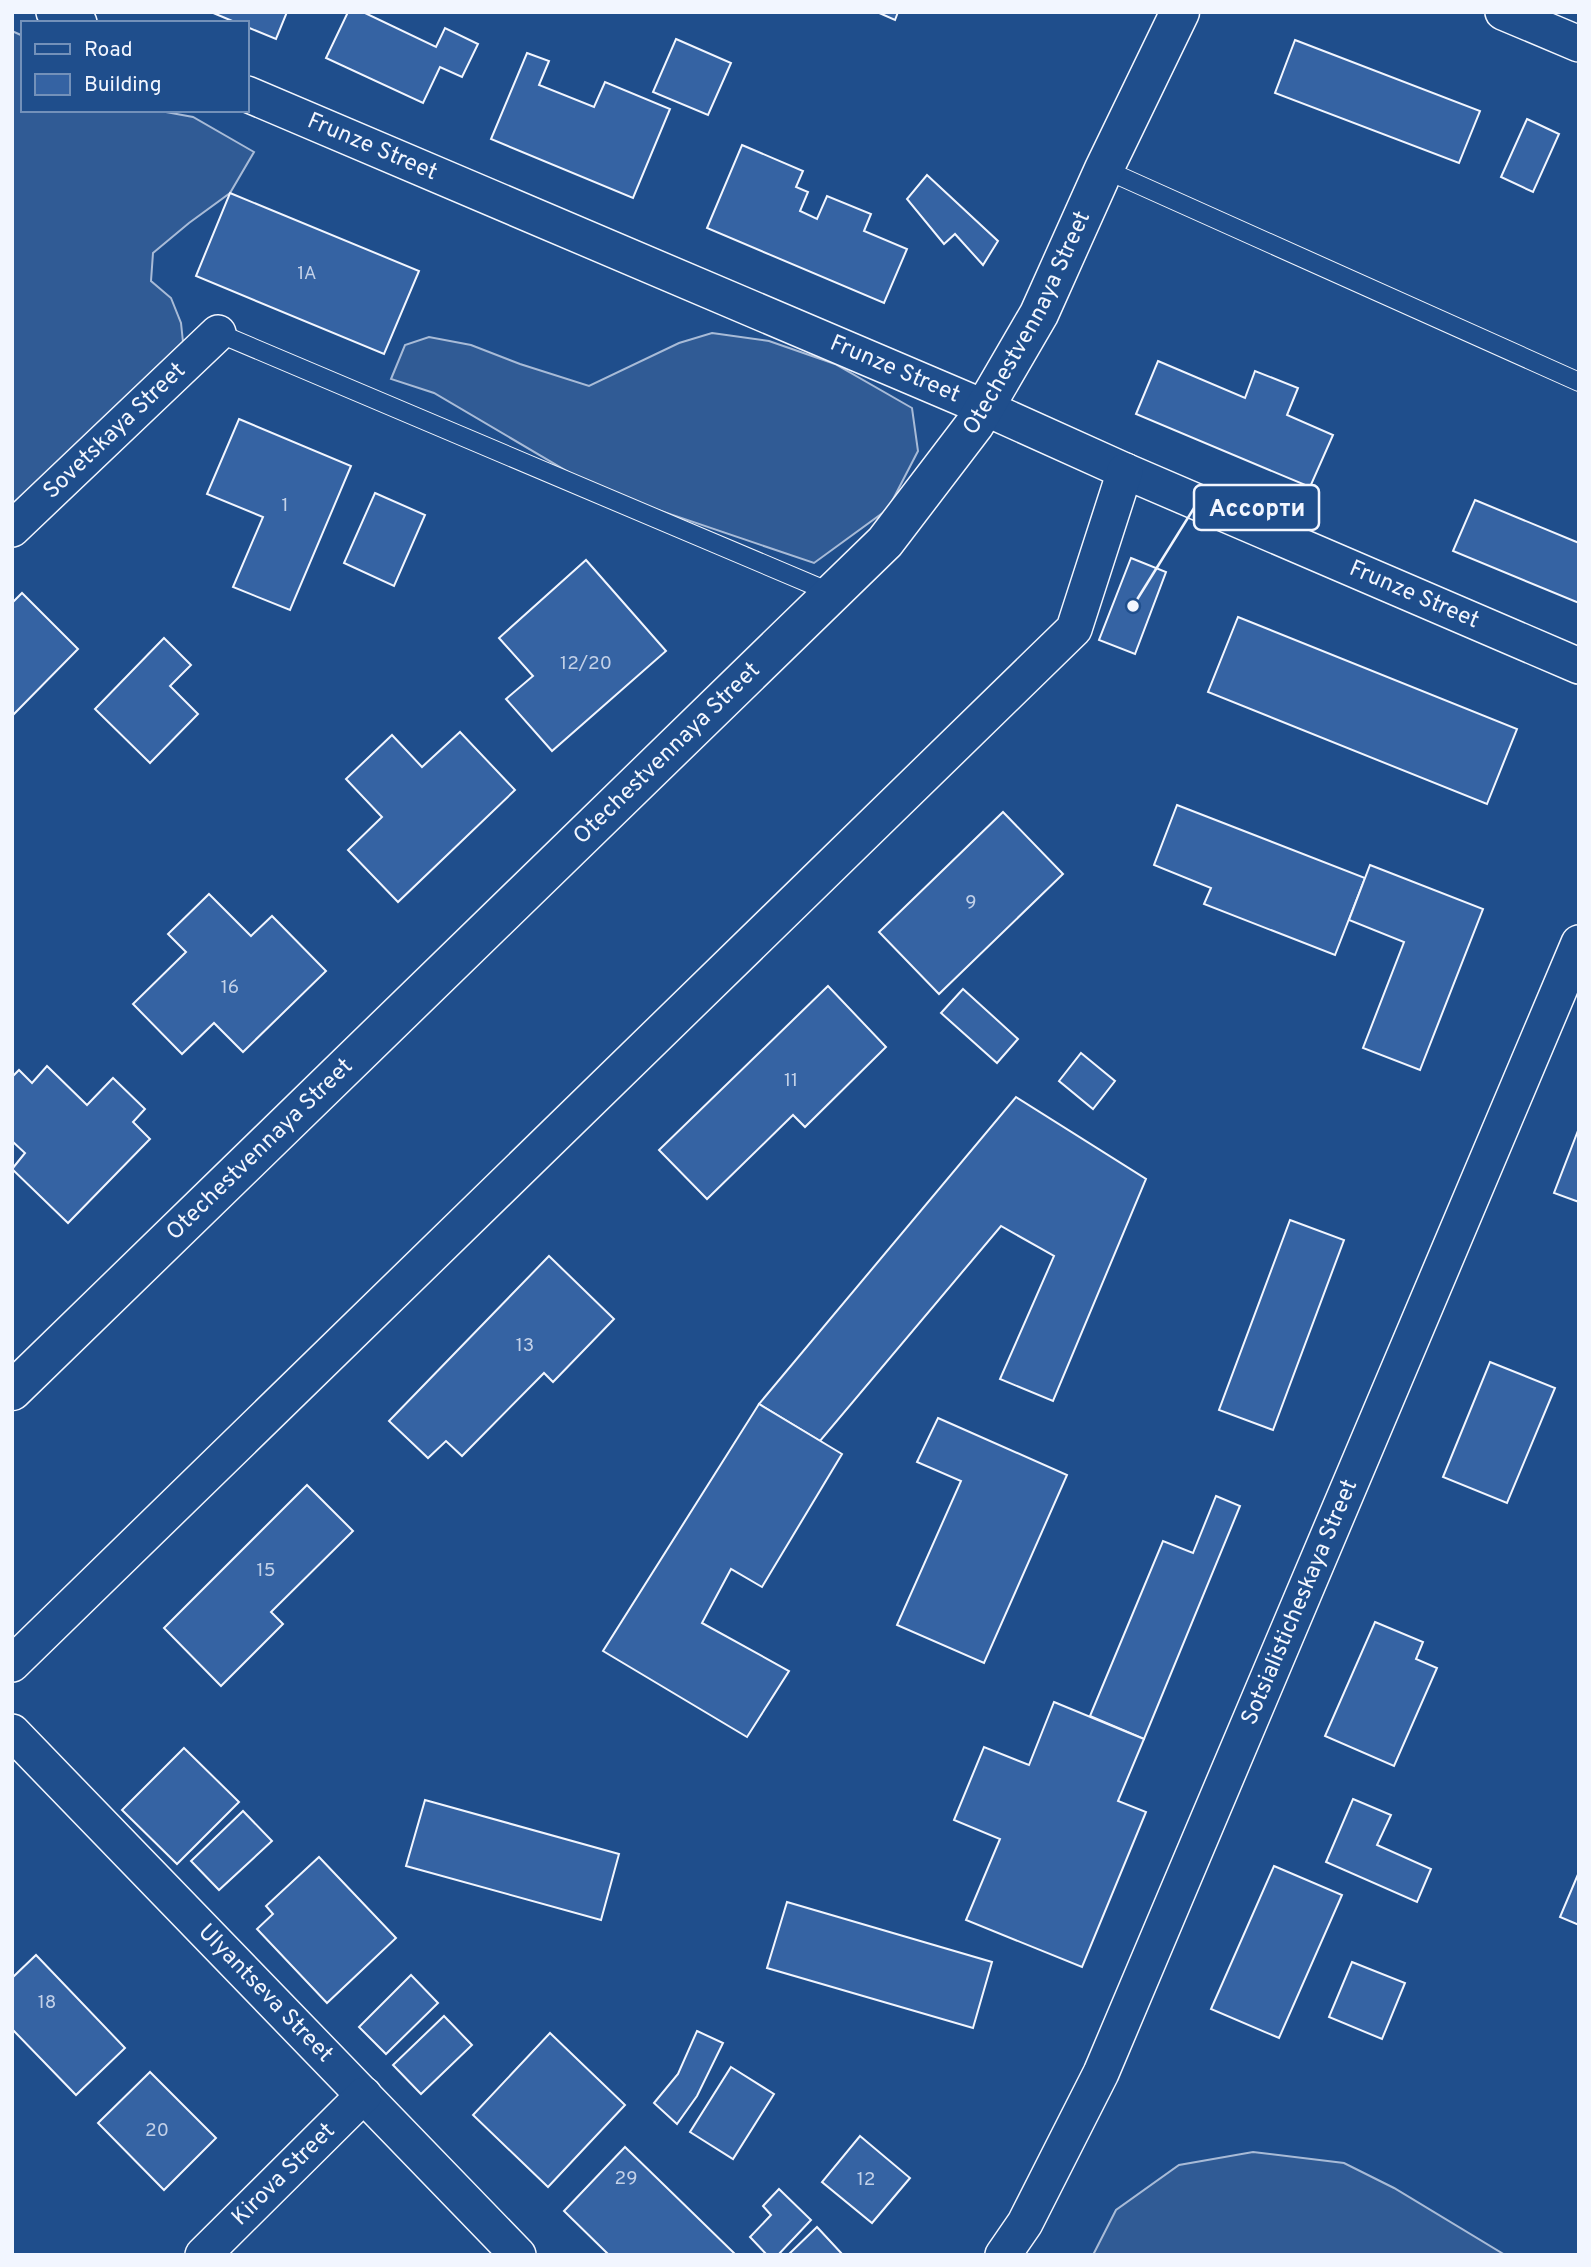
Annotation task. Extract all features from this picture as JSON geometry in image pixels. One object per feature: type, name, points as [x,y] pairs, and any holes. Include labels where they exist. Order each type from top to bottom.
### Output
[{"type":"street","points":[[54,12],[74,21]]},
{"type":"street","name":"Otechestvennaya Street","points":[[12,1391],[884,542],[975,425],[983,407],[1040,314],[1104,170],[1180,12]]},
{"type":"street","points":[[1503,12],[1579,44]]},
{"type":"street","name":"Frunze Street","points":[[248,94],[983,407],[1125,471],[1579,666]]},
{"type":"street","name":"Sovetskaya Street","points":[[12,529],[218,333]]},
{"type":"street","points":[[12,1664],[1074,629],[1125,471]]},
{"type":"street","name":"Sotsialisticheskaya Street","points":[[1003,2255],[1026,2223],[1101,2073],[1579,943]]},
{"type":"street","name":"Ulyantseva Street","points":[[12,1732],[519,2255]]},
{"type":"street","name":"Kirova Street","points":[[203,2255],[364,2095]]},
{"type":"lane","points":[[1104,170],[1579,382]]},
{"type":"lane","points":[[218,333],[832,593]]},
{"type":"shaded area","points":[[12,31],[21,35],[21,112],[166,112],[193,117],[254,152],[230,193],[153,253],[151,281],[171,298],[181,323],[183,342],[12,506]]},
{"type":"shaded area","points":[[712,333],[769,341],[835,364],[912,408],[918,451],[888,509],[814,563],[599,490],[434,393],[391,379],[405,345],[429,337],[471,345],[589,386],[679,343]]},
{"type":"shaded area","points":[[1253,2152],[1344,2163],[1394,2188],[1505,2255],[1093,2255],[1116,2210],[1179,2165]]},
{"type":"building","points":[[211,12],[287,12],[276,39],[248,27],[248,21],[232,21]]},
{"type":"building","points":[[348,12],[363,12],[436,47],[445,28],[478,44],[462,77],[440,67],[423,103],[326,58]]},
{"type":"building","points":[[877,12],[898,12],[895,20]]},
{"type":"building","points":[[676,39],[731,63],[708,115],[653,92]]},
{"type":"building","points":[[1295,40],[1480,111],[1459,163],[1275,93]]},
{"type":"building","points":[[527,53],[549,61],[539,85],[594,107],[605,82],[670,109],[633,198],[491,139]]},
{"type":"building","points":[[1527,119],[1559,134],[1533,192],[1501,177]]},
{"type":"building","points":[[742,145],[803,171],[796,187],[808,192],[800,211],[817,219],[827,196],[871,214],[864,231],[907,249],[884,303],[707,228]]},
{"type":"building","points":[[927,175],[998,241],[983,265],[955,234],[944,244],[907,199]]},
{"type":"building","points":[[230,193],[419,271],[384,354],[196,276]]},
{"type":"building","points":[[1158,361],[1245,398],[1255,371],[1298,388],[1287,415],[1333,435],[1310,487],[1136,414]]},
{"type":"building","points":[[239,419],[351,466],[290,610],[233,587],[263,517],[207,494]]},
{"type":"building","points":[[375,493],[425,515],[394,586],[344,563]]},
{"type":"building","points":[[1475,500],[1579,543],[1579,603],[1453,551]]},
{"type":"building","points":[[1131,558],[1166,572],[1135,654],[1099,640]]},
{"type":"building","points":[[586,560],[666,651],[552,751],[506,699],[533,676],[499,638]]},
{"type":"building","points":[[22,593],[78,649],[12,716],[12,603]]},
{"type":"building","points":[[1238,617],[1517,729],[1487,804],[1208,692]]},
{"type":"building","points":[[164,638],[191,665],[170,686],[198,714],[150,763],[95,709]]},
{"type":"building","points":[[460,732],[515,790],[398,902],[348,850],[382,817],[346,779],[392,735],[422,767]]},
{"type":"building","points":[[1177,805],[1365,878],[1335,955],[1204,904],[1211,888],[1154,865]]},
{"type":"building","points":[[1003,812],[1063,874],[939,994],[879,932]]},
{"type":"building","points":[[1370,865],[1483,909],[1420,1070],[1363,1048],[1404,942],[1349,920]]},
{"type":"building","points":[[209,894],[251,936],[272,916],[326,971],[243,1052],[214,1023],[182,1054],[133,1004],[186,952],[168,934]]},
{"type":"building","points":[[828,986],[886,1047],[805,1127],[793,1115],[707,1199],[659,1150]]},
{"type":"building","points":[[963,989],[1018,1039],[997,1063],[941,1013]]},
{"type":"building","points":[[1081,1053],[1115,1081],[1093,1109],[1059,1081]]},
{"type":"building","points":[[47,1066],[87,1105],[113,1078],[145,1109],[133,1122],[150,1139],[68,1223],[12,1169],[25,1153],[12,1141],[12,1077],[19,1070],[32,1083]]},
{"type":"building","points":[[1016,1097],[1146,1179],[1053,1401],[1000,1379],[1054,1256],[1001,1226],[820,1441],[759,1404]]},
{"type":"building","points":[[1579,1128],[1579,1202],[1554,1193]]},
{"type":"building","points":[[1290,1220],[1344,1240],[1273,1430],[1219,1410]]},
{"type":"building","points":[[549,1256],[614,1319],[553,1382],[544,1373],[462,1456],[446,1441],[428,1458],[389,1421]]},
{"type":"building","points":[[1490,1362],[1555,1388],[1507,1503],[1443,1477]]},
{"type":"building","points":[[759,1404],[842,1454],[762,1587],[731,1569],[702,1623],[789,1671],[747,1737],[603,1651]]},
{"type":"building","points":[[938,1418],[1067,1475],[984,1663],[897,1625],[961,1481],[917,1462]]},
{"type":"building","points":[[307,1485],[353,1531],[271,1612],[283,1624],[221,1686],[164,1628]]},
{"type":"building","points":[[1216,1496],[1240,1506],[1144,1739],[1090,1716],[1163,1541],[1193,1553]]},
{"type":"building","points":[[1375,1622],[1423,1642],[1416,1659],[1437,1668],[1394,1766],[1325,1736]]},
{"type":"building","points":[[1054,1702],[1144,1739],[1118,1801],[1146,1812],[1082,1967],[966,1920],[1000,1839],[954,1820],[984,1747],[1029,1765]]},
{"type":"building","points":[[184,1748],[239,1802],[177,1864],[122,1810]]},
{"type":"building","points":[[1353,1799],[1391,1815],[1377,1845],[1431,1869],[1417,1902],[1326,1862]]},
{"type":"building","points":[[425,1800],[619,1854],[601,1920],[406,1866]]},
{"type":"building","points":[[243,1811],[272,1841],[219,1890],[191,1861]]},
{"type":"building","points":[[319,1857],[396,1938],[327,2003],[257,1929],[273,1914],[266,1906]]},
{"type":"building","points":[[1274,1866],[1342,1895],[1279,2038],[1211,2009]]},
{"type":"building","points":[[1579,1872],[1579,1925],[1560,1917]]},
{"type":"building","points":[[787,1902],[992,1962],[973,2028],[767,1968]]},
{"type":"building","points":[[36,1955],[125,2048],[76,2095],[12,2029],[12,1978]]},
{"type":"building","points":[[1352,1962],[1405,1983],[1382,2039],[1329,2017]]},
{"type":"building","points":[[411,1975],[438,2003],[386,2054],[359,2027]]},
{"type":"building","points":[[444,2016],[472,2045],[421,2094],[393,2065]]},
{"type":"building","points":[[697,2031],[723,2043],[697,2096],[677,2124],[654,2103],[678,2074]]},
{"type":"building","points":[[550,2033],[625,2105],[548,2187],[473,2115]]},
{"type":"building","points":[[731,2067],[774,2094],[733,2159],[690,2132]]},
{"type":"building","points":[[150,2072],[216,2138],[164,2190],[98,2123]]},
{"type":"building","points":[[860,2136],[910,2178],[872,2223],[822,2182]]},
{"type":"building","points":[[625,2147],[736,2255],[609,2255],[564,2211]]},
{"type":"building","points":[[779,2189],[811,2220],[778,2255],[767,2255],[750,2237],[771,2215],[763,2206]]},
{"type":"building","points":[[817,2227],[843,2255],[788,2255]]},
{"type":"place","name":"Ассорти","points":[[1133,606]]}]
